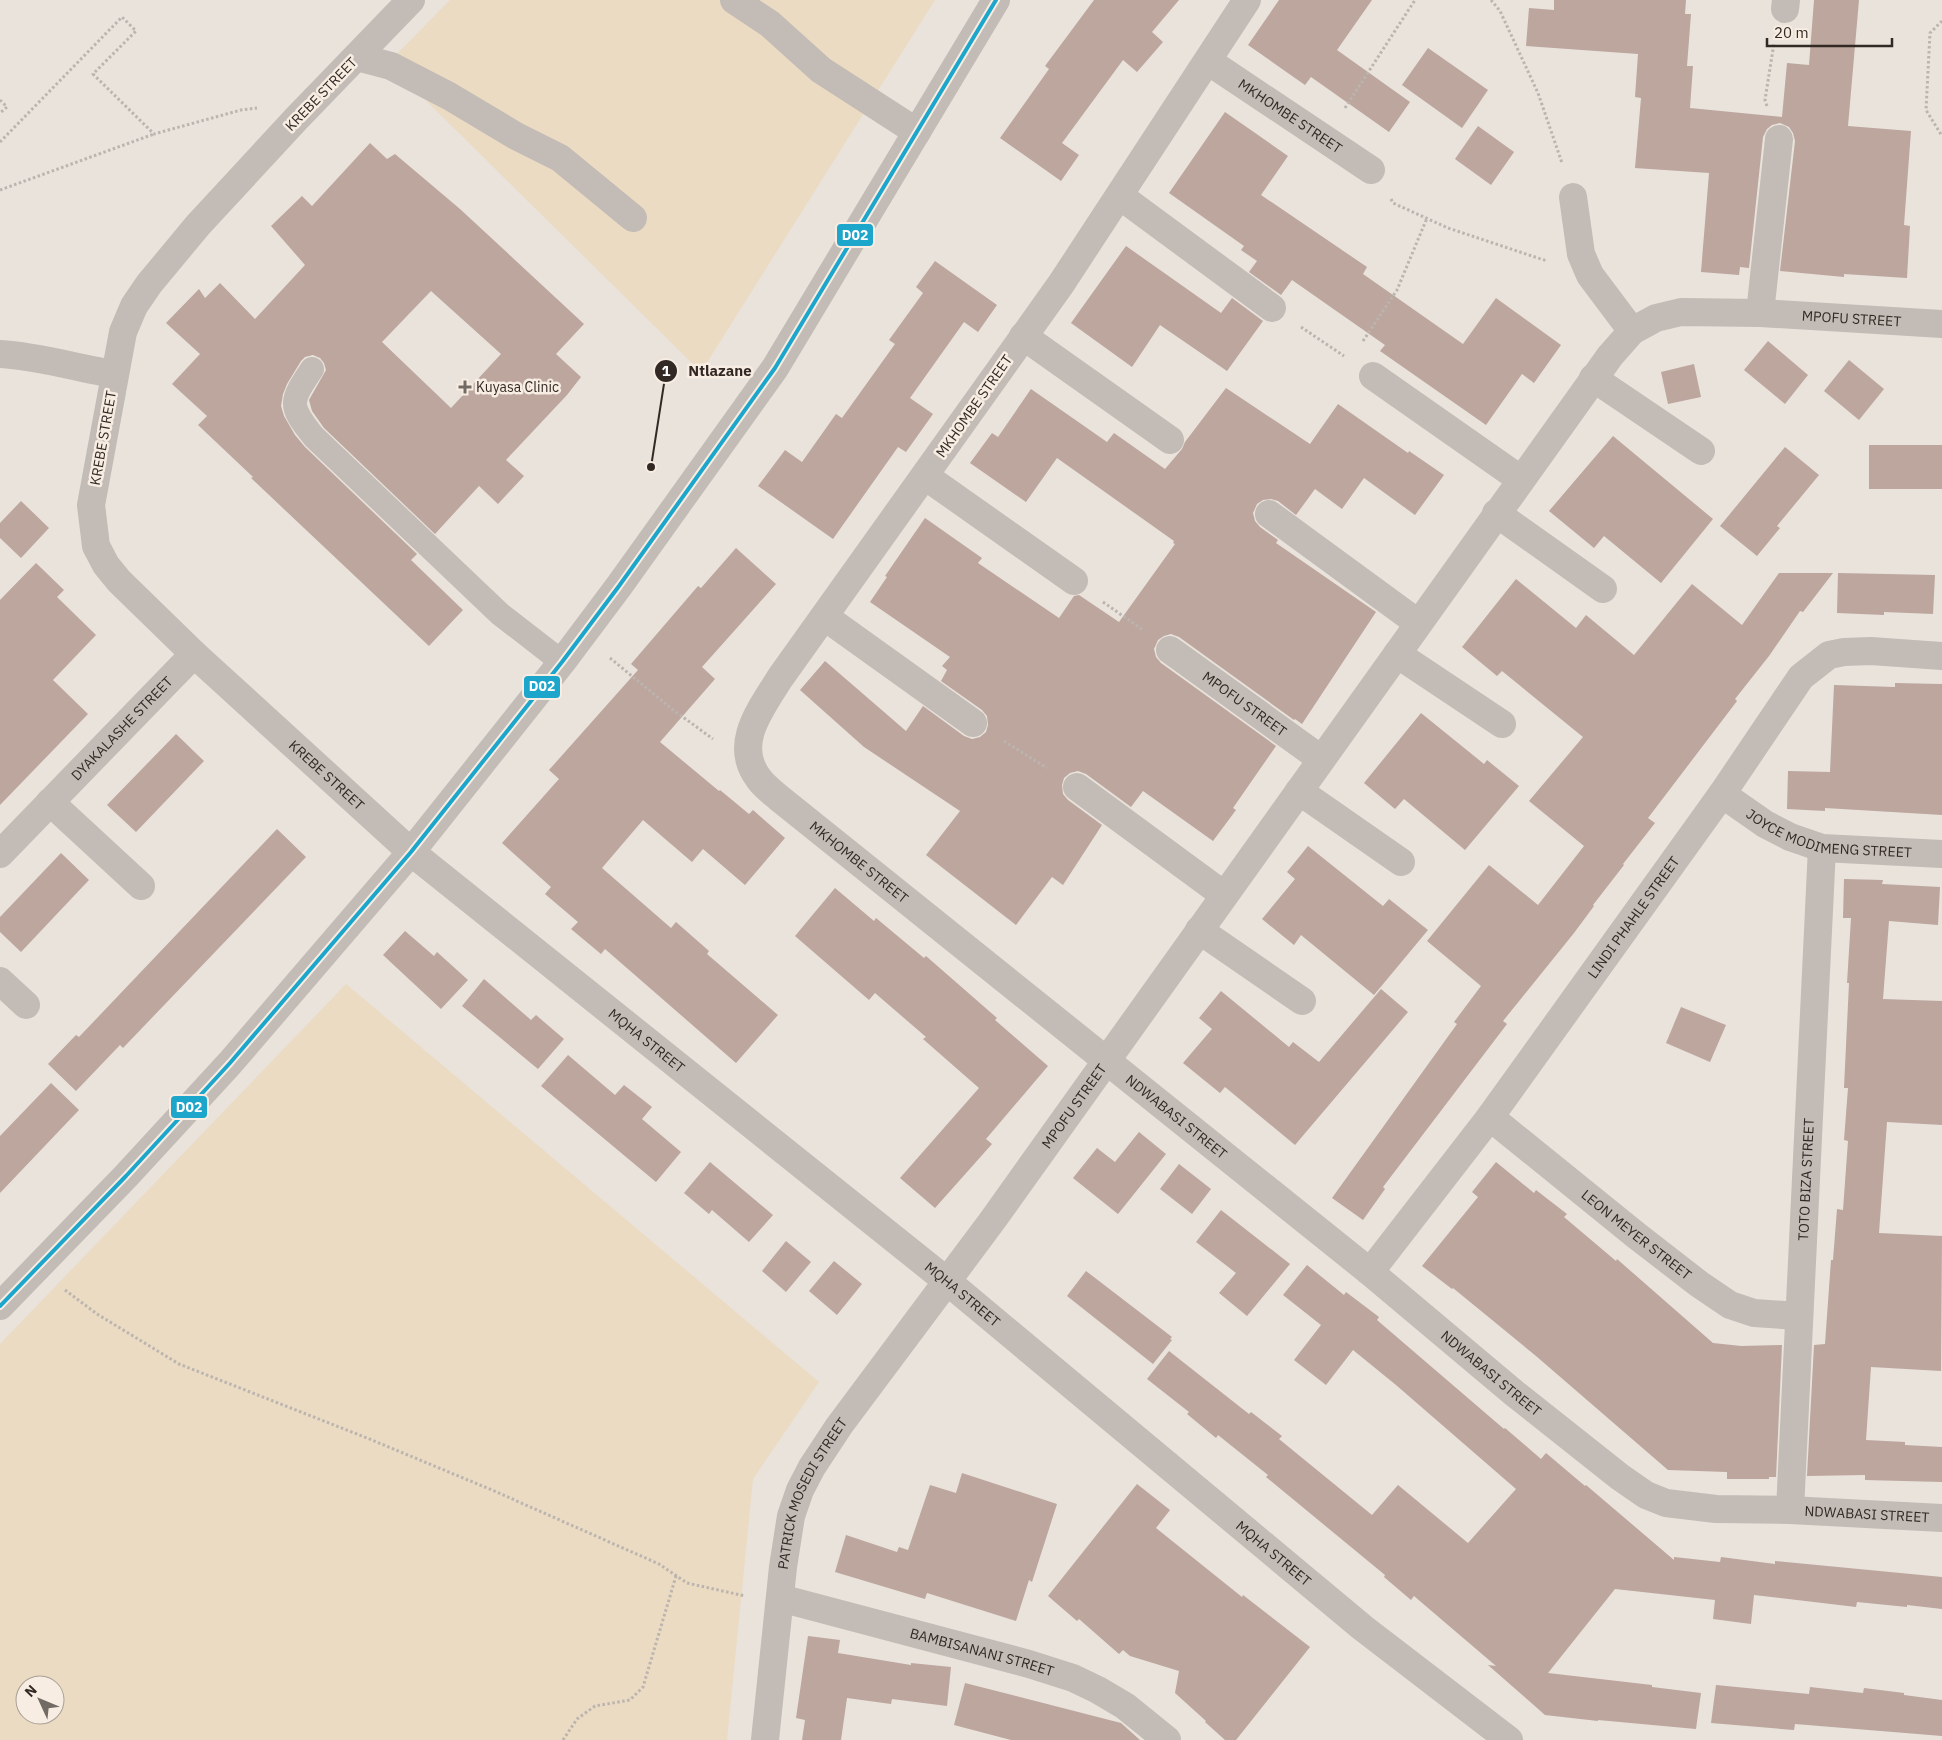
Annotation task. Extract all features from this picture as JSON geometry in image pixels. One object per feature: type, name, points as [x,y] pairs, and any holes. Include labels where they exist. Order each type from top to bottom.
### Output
[{"type":"street","name":"KREBE STREET","points":[[411,0],[198,225],[149,284],[134,306],[122,332],[92,505],[96,546],[106,565],[119,581],[194,654],[411,852]]},
{"type":"street","points":[[734,0],[770,24],[821,70],[917,132]]},
{"type":"street","points":[[0,1306],[126,1176],[230,1063],[411,852],[562,662],[624,580],[775,368],[996,0]]},
{"type":"street","name":"MKHOMBE STREET","points":[[1106,1061],[779,798],[760,780],[750,764],[747,744],[751,729],[761,707],[780,678],[1061,284],[1247,0]]},
{"type":"street","points":[[357,57],[399,70],[560,158],[633,218]]},
{"type":"street","name":"MKHOMBE STREET","points":[[1208,61],[1372,170]]},
{"type":"street","points":[[1760,313],[1779,139]]},
{"type":"street","points":[[1120,196],[1272,308]]},
{"type":"street","points":[[1573,197],[1581,254],[1590,275],[1632,330]]},
{"type":"street","name":"MPOFU STREET","points":[[948,1282],[1520,479],[1593,378],[1632,330],[1656,318],[1680,312],[1760,313],[1942,324]]},
{"type":"street","points":[[1023,336],[1170,440]]},
{"type":"street","points":[[0,354],[48,360],[114,374]]},
{"type":"street","points":[[1373,376],[1520,479]]},
{"type":"street","points":[[1593,378],[1701,451]]},
{"type":"street","points":[[925,476],[1074,580]]},
{"type":"street","points":[[1496,513],[1603,589]]},
{"type":"street","points":[[1269,514],[1418,623]]},
{"type":"street","points":[[825,617],[973,722]]},
{"type":"street","name":"MPOFU STREET","points":[[1170,650],[1321,759]]},
{"type":"street","name":"LINDI PHAHLE STREET","points":[[1370,1272],[1490,1117],[1722,794],[1801,677],[1816,663],[1829,655],[1844,652],[1942,656]]},
{"type":"street","name":"DYAKALASHE STREET","points":[[0,854],[194,654]]},
{"type":"street","points":[[1397,654],[1502,724]]},
{"type":"street","points":[[1078,787],[1224,895]]},
{"type":"street","points":[[1299,791],[1401,862]]},
{"type":"street","name":"JOYCE MODIMENG STREET","points":[[1722,794],[1765,824],[1790,837],[1822,848],[1942,854]]},
{"type":"street","points":[[50,802],[141,886]]},
{"type":"street","name":"TOTO BIZA STREET","points":[[1790,1510],[1822,848]]},
{"type":"street","name":"MQHA STREET","points":[[411,852],[948,1282],[1363,1628],[1510,1740]]},
{"type":"street","points":[[1199,930],[1302,1001]]},
{"type":"street","points":[[0,981],[26,1005]]},
{"type":"street","name":"NDWABASI STREET","points":[[1106,1061],[1370,1272],[1514,1393],[1620,1477],[1646,1495],[1666,1503],[1716,1509],[1790,1510],[1942,1518]]},
{"type":"street","name":"LEON MEYER STREET","points":[[1490,1117],[1637,1236],[1699,1284],[1730,1304],[1754,1313],[1799,1316]]},
{"type":"street","name":"PATRICK MOSEDI STREET","points":[[765,1740],[791,1516],[800,1490],[839,1426],[948,1282]]},
{"type":"street","name":"BAMBISANANI STREET","points":[[780,1598],[1029,1664],[1072,1678],[1098,1690],[1125,1706],[1167,1740]]},
{"type":"lane","points":[[312,369],[296,393],[294,406],[300,420],[314,437],[500,614],[562,662]]},
{"type":"path","points":[[1325,139],[1416,0]]},
{"type":"path","points":[[1491,0],[1500,11],[1538,93],[1573,197]]},
{"type":"path","points":[[1779,139],[1765,100],[1775,32],[1786,5]]},
{"type":"path","points":[[0,142],[122,17],[136,31],[93,74],[154,134]]},
{"type":"path","points":[[1942,21],[1930,33],[1926,110],[1942,136]]},
{"type":"path","points":[[0,100],[6,107],[0,113]]},
{"type":"path","points":[[0,190],[154,134],[241,110],[266,107]]},
{"type":"path","points":[[1372,170],[1393,204],[1448,228],[1590,275]]},
{"type":"path","points":[[1350,360],[1398,290],[1427,218]]},
{"type":"path","points":[[1272,308],[1373,376]]},
{"type":"path","points":[[1074,580],[1170,650]]},
{"type":"path","points":[[608,656],[672,709],[750,764]]},
{"type":"path","points":[[973,722],[1078,787]]},
{"type":"path","points":[[61,1288],[97,1314],[179,1364],[367,1438],[492,1490],[659,1564],[687,1583],[745,1596],[780,1598]]},
{"type":"path","points":[[562,1740],[577,1719],[595,1706],[630,1700],[643,1687],[676,1576]]},
{"type":"sand","points":[[450,0],[935,0],[701,372],[388,63]]},
{"type":"sand","points":[[346,984],[819,1382],[753,1479],[727,1740],[0,1740],[0,1344]]},
{"type":"building","points":[[1094,0],[1179,0],[1152,32],[1163,42],[1137,72],[1123,60],[1062,143],[1079,155],[1061,181],[1000,138],[1049,69],[1045,66]]},
{"type":"building","points":[[1279,0],[1372,0],[1337,50],[1410,102],[1389,132],[1311,77],[1305,85],[1248,45]]},
{"type":"building","points":[[1554,0],[1686,0],[1685,14],[1691,14],[1687,66],[1693,66],[1690,108],[1782,117],[1787,63],[1809,65],[1814,0],[1859,0],[1848,126],[1911,131],[1904,225],[1910,226],[1907,278],[1844,274],[1844,277],[1780,271],[1795,141],[1789,127],[1780,123],[1772,125],[1767,129],[1763,137],[1749,268],[1740,267],[1739,275],[1701,272],[1709,173],[1635,168],[1641,98],[1635,97],[1638,54],[1526,46],[1529,8],[1554,10]]},
{"type":"building","points":[[1428,48],[1488,90],[1462,128],[1402,85]]},
{"type":"building","points":[[1225,112],[1288,156],[1261,195],[1367,267],[1363,274],[1463,344],[1496,298],[1561,345],[1534,383],[1522,374],[1486,425],[1380,351],[1385,345],[1292,280],[1281,295],[1249,272],[1257,261],[1241,250],[1244,246],[1169,193]]},
{"type":"building","points":[[1478,126],[1514,152],[1491,185],[1455,159]]},
{"type":"building","points":[[370,143],[387,159],[395,154],[460,209],[584,324],[556,354],[581,377],[567,395],[506,460],[524,476],[498,504],[479,486],[435,534],[324,428],[312,411],[309,400],[326,370],[320,358],[313,355],[305,357],[287,384],[281,406],[284,416],[295,435],[305,447],[417,554],[411,560],[463,610],[429,646],[251,478],[253,477],[198,425],[207,416],[172,384],[200,354],[166,323],[199,289],[205,298],[220,283],[255,319],[305,265],[271,226],[302,196],[312,206]],"holes":[[[431,291],[501,354],[451,408],[382,342]]]},
{"type":"building","points":[[1126,246],[1221,313],[1232,298],[1263,321],[1227,371],[1160,325],[1132,367],[1071,323]]},
{"type":"building","points":[[935,261],[997,305],[978,332],[964,322],[910,398],[933,414],[906,452],[898,447],[833,539],[758,486],[785,450],[802,462],[836,414],[842,418],[895,344],[889,340],[923,293],[916,287]]},
{"type":"building","points":[[1768,341],[1808,375],[1785,404],[1744,370]]},
{"type":"building","points":[[1849,360],[1884,389],[1859,420],[1824,391]]},
{"type":"building","points":[[1694,364],[1701,397],[1668,404],[1661,372]]},
{"type":"building","points":[[1226,388],[1310,444],[1338,404],[1408,453],[1409,451],[1444,475],[1415,515],[1364,478],[1342,509],[1315,489],[1296,515],[1278,501],[1271,499],[1263,500],[1257,504],[1253,513],[1255,521],[1278,540],[1276,543],[1376,612],[1302,724],[1179,637],[1171,634],[1158,640],[1154,649],[1156,657],[1161,663],[1276,746],[1233,808],[1236,810],[1213,841],[1143,791],[1131,807],[1086,774],[1078,771],[1070,773],[1064,778],[1062,785],[1063,794],[1068,800],[1102,825],[1063,885],[1052,877],[1016,925],[926,855],[960,811],[864,747],[800,690],[825,661],[906,731],[923,706],[964,736],[972,739],[980,737],[986,732],[988,725],[987,716],[982,710],[941,681],[947,670],[942,666],[950,657],[870,602],[887,577],[885,576],[925,518],[982,558],[978,563],[1059,618],[1074,596],[1079,595],[1119,622],[1175,544],[1173,543],[1174,541],[1057,458],[1026,502],[970,463],[992,433],[998,437],[1031,389],[1107,442],[1114,433],[1165,469],[1182,449],[1185,442]]},
{"type":"building","points":[[1613,436],[1713,519],[1661,583],[1604,536],[1594,548],[1549,511]]},
{"type":"building","points":[[1869,445],[1942,445],[1942,489],[1869,489]]},
{"type":"building","points":[[1785,447],[1819,475],[1777,526],[1780,528],[1757,556],[1720,526]]},
{"type":"building","points":[[21,501],[49,528],[21,558],[0,538],[0,523]]},
{"type":"building","points":[[736,548],[776,584],[702,667],[715,679],[660,742],[719,791],[749,814],[753,810],[785,838],[745,885],[703,849],[692,862],[643,820],[602,868],[671,928],[676,922],[709,951],[707,954],[778,1015],[736,1063],[605,949],[601,954],[571,929],[578,922],[545,894],[551,887],[502,843],[559,779],[549,770],[638,670],[631,664],[698,586],[701,588]]},
{"type":"building","points":[[36,563],[64,590],[57,597],[96,635],[53,680],[88,714],[0,805],[0,600]]},
{"type":"building","points":[[1779,573],[1833,573],[1803,612],[1800,611],[1769,656],[1735,699],[1737,701],[1648,818],[1655,823],[1574,933],[1503,1021],[1507,1024],[1383,1187],[1385,1189],[1363,1220],[1332,1198],[1457,1024],[1454,1022],[1481,986],[1427,941],[1489,865],[1538,905],[1584,846],[1529,801],[1583,737],[1502,671],[1497,676],[1462,647],[1516,579],[1576,628],[1586,615],[1634,655],[1692,584],[1742,625]]},
{"type":"building","points":[[1838,573],[1935,575],[1933,614],[1884,612],[1884,615],[1837,613]]},
{"type":"building","points":[[1895,683],[1942,684],[1942,815],[1825,808],[1825,811],[1787,809],[1788,771],[1830,772],[1834,685],[1895,687]]},
{"type":"building","points":[[1421,713],[1484,764],[1487,760],[1519,786],[1465,850],[1404,799],[1395,809],[1364,783]]},
{"type":"building","points":[[176,734],[204,761],[136,832],[107,805]]},
{"type":"building","points":[[277,829],[306,857],[123,1048],[120,1045],[76,1091],[48,1064],[76,1035],[79,1037]]},
{"type":"building","points":[[1308,846],[1383,906],[1389,899],[1428,930],[1374,995],[1301,935],[1294,945],[1262,919],[1295,879],[1287,872]]},
{"type":"building","points":[[61,853],[89,880],[21,952],[0,932],[0,917]]},
{"type":"building","points":[[1844,879],[1883,880],[1882,884],[1940,887],[1938,925],[1889,921],[1883,999],[1942,1001],[1942,1125],[1887,1122],[1879,1233],[1942,1236],[1941,1371],[1871,1367],[1866,1440],[1905,1442],[1905,1445],[1942,1447],[1942,1482],[1865,1480],[1865,1475],[1807,1476],[1814,1345],[1825,1344],[1831,1260],[1833,1260],[1837,1209],[1843,1210],[1848,1141],[1844,1140],[1848,1088],[1844,1088],[1851,918],[1843,918]]},
{"type":"building","points":[[835,888],[874,921],[876,918],[924,958],[926,956],[1048,1066],[986,1139],[992,1144],[935,1208],[900,1178],[979,1088],[923,1039],[926,1037],[875,993],[869,1000],[795,936]]},
{"type":"building","points":[[405,931],[434,956],[437,952],[468,980],[441,1009],[383,955]]},
{"type":"building","points":[[484,979],[531,1020],[536,1015],[564,1039],[538,1069],[462,1006]]},
{"type":"building","points":[[1381,989],[1408,1012],[1295,1145],[1225,1087],[1220,1093],[1183,1063],[1212,1029],[1199,1018],[1221,991],[1289,1047],[1293,1042],[1319,1062]]},
{"type":"building","points":[[1681,1007],[1726,1025],[1710,1062],[1666,1043]]},
{"type":"building","points":[[568,1055],[615,1095],[624,1085],[652,1107],[642,1119],[681,1152],[656,1182],[541,1086]]},
{"type":"building","points":[[51,1083],[79,1110],[0,1193],[0,1136]]},
{"type":"building","points":[[1139,1132],[1166,1154],[1118,1214],[1073,1178],[1097,1148],[1115,1162]]},
{"type":"building","points":[[710,1162],[773,1215],[749,1242],[712,1210],[709,1214],[684,1193]]},
{"type":"building","points":[[1496,1162],[1534,1193],[1536,1190],[1567,1214],[1564,1217],[1616,1261],[1617,1259],[1713,1343],[1741,1346],[1782,1345],[1776,1477],[1769,1477],[1769,1479],[1727,1479],[1727,1472],[1668,1470],[1536,1356],[1453,1288],[1422,1266],[1478,1197],[1472,1192]]},
{"type":"building","points":[[1179,1164],[1211,1189],[1192,1214],[1160,1189]]},
{"type":"building","points":[[1221,1210],[1290,1264],[1247,1316],[1219,1293],[1236,1273],[1196,1242]]},
{"type":"building","points":[[786,1241],[811,1262],[786,1292],[762,1271]]},
{"type":"building","points":[[834,1261],[862,1284],[837,1315],[809,1291]]},
{"type":"building","points":[[1307,1265],[1344,1295],[1346,1292],[1379,1317],[1377,1320],[1541,1459],[1546,1453],[1674,1560],[1674,1557],[1720,1562],[1721,1557],[1775,1564],[1775,1561],[1942,1577],[1942,1609],[1857,1602],[1856,1607],[1754,1595],[1751,1624],[1713,1619],[1715,1600],[1615,1589],[1548,1673],[1652,1685],[1652,1687],[1701,1693],[1696,1729],[1545,1715],[1488,1665],[1496,1666],[1414,1596],[1411,1600],[1384,1577],[1385,1575],[1266,1477],[1268,1475],[1218,1435],[1216,1438],[1187,1414],[1189,1412],[1147,1379],[1169,1351],[1249,1414],[1251,1412],[1282,1436],[1279,1439],[1372,1515],[1398,1485],[1468,1543],[1516,1489],[1353,1350],[1326,1385],[1294,1360],[1321,1325],[1283,1295]]},
{"type":"building","points":[[1086,1271],[1172,1337],[1170,1339],[1172,1340],[1153,1364],[1067,1296]]},
{"type":"building","points":[[962,1473],[1057,1504],[1032,1582],[1029,1580],[1016,1621],[927,1593],[925,1599],[835,1572],[846,1535],[897,1552],[899,1547],[908,1550],[930,1485],[956,1493]]},
{"type":"building","points":[[1137,1484],[1170,1510],[1156,1528],[1242,1597],[1243,1595],[1310,1647],[1236,1740],[1225,1740],[1175,1693],[1179,1671],[1130,1656],[1123,1650],[1119,1654],[1079,1619],[1077,1621],[1048,1596]]},
{"type":"building","points":[[808,1636],[840,1640],[838,1653],[911,1665],[911,1663],[951,1667],[947,1706],[892,1699],[891,1704],[847,1698],[841,1740],[802,1740],[805,1720],[796,1718]]},
{"type":"building","points":[[965,1683],[1121,1723],[1140,1740],[1011,1740],[954,1725]]},
{"type":"building","points":[[1716,1685],[1809,1694],[1810,1687],[1863,1693],[1864,1688],[1942,1700],[1942,1736],[1795,1724],[1794,1730],[1711,1723]]},
{"type":"transit line","name":"D02","points":[[0,1306],[126,1176],[230,1063],[411,852],[562,662],[619,586],[775,368],[996,0]]},
{"type":"place","name":"Kuyasa Clinic","points":[[465,387]]},
{"type":"place","name":"Ntlazane","points":[[651,467]]}]
